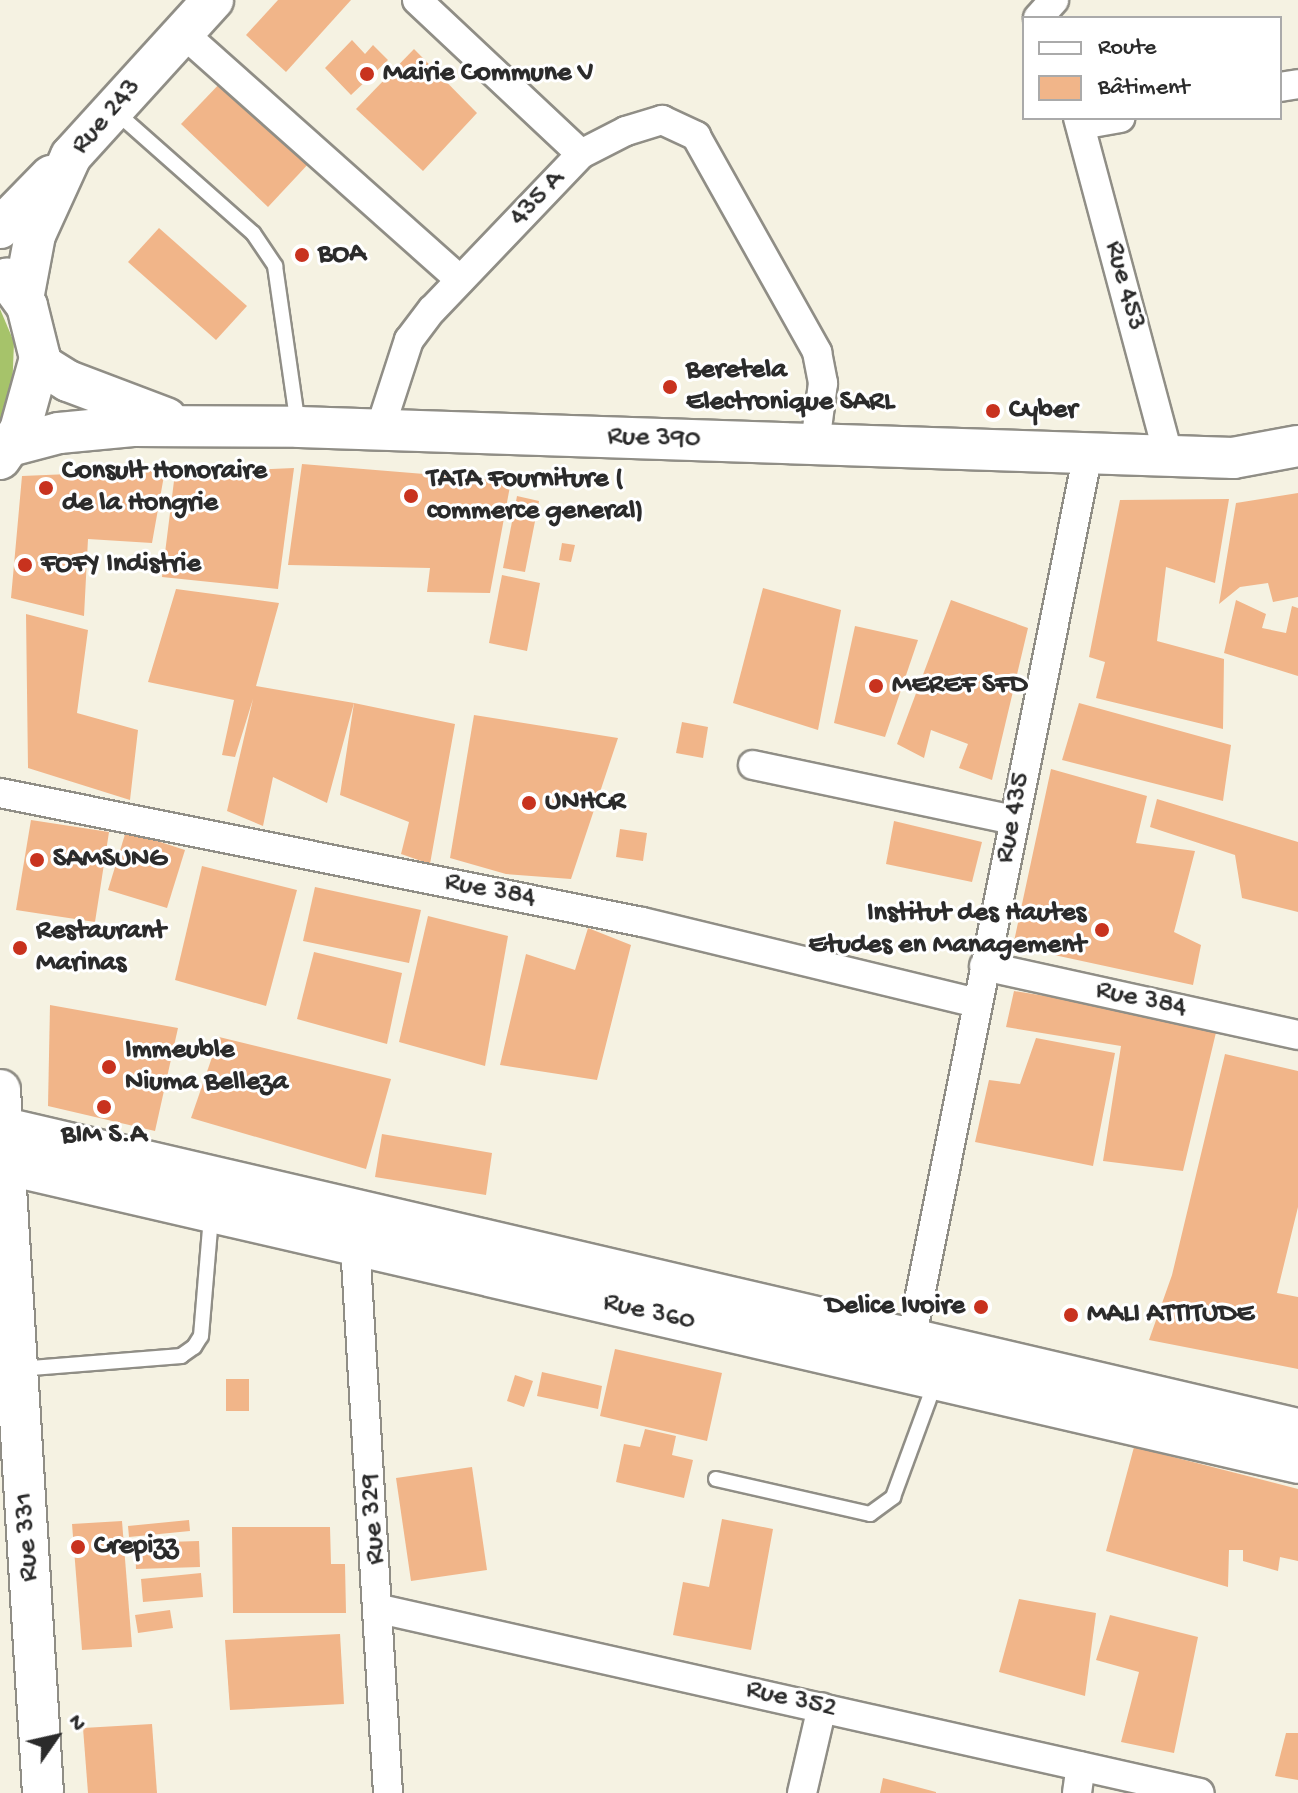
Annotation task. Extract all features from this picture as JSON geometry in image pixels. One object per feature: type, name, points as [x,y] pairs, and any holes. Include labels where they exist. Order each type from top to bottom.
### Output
[{"type":"main road","name":"Rue 243","points":[[11,286],[71,156],[213,0]]},
{"type":"main road","points":[[0,228],[71,156]]},
{"type":"main road","points":[[5,453],[31,400],[39,363],[35,329],[11,286]]},
{"type":"main road","points":[[39,363],[99,394],[192,427]]},
{"type":"main road","name":"Rue 390","points":[[5,453],[59,433],[192,427],[380,429],[1233,458],[1298,446]]},
{"type":"main road","points":[[1,1134],[917,1363],[1298,1429]]},
{"type":"main road","name":"Rue 360","points":[[1,1134],[212,1212],[917,1363],[1298,1463]]},
{"type":"main road","name":"Rue 331","points":[[1,1134],[43,1793]]},
{"type":"street","name":"435 A","points":[[380,429],[409,340],[460,280],[581,154],[417,0]]},
{"type":"street","points":[[1038,16],[1054,0]]},
{"type":"street","points":[[183,33],[460,280]]},
{"type":"street","points":[[581,154],[626,131],[662,120],[696,136],[817,352],[823,383],[815,444]]},
{"type":"street","points":[[1080,122],[1100,120]]},
{"type":"street","name":"Rue 453","points":[[1080,122],[1168,455]]},
{"type":"street","name":"Rue 435","points":[[917,1363],[977,1003],[1088,453]]},
{"type":"street","points":[[753,765],[1014,820]]},
{"type":"street","name":"Rue 384","points":[[0,793],[642,922],[977,1003]]},
{"type":"street","name":"Rue 384","points":[[984,966],[1298,1035]]},
{"type":"street","name":"Rue 329","points":[[355,1244],[380,1609],[388,1793]]},
{"type":"street","name":"Rue 352","points":[[380,1609],[822,1707],[1079,1779],[1200,1793]]},
{"type":"street","points":[[802,1793],[822,1707]]},
{"type":"lane","points":[[113,109],[253,233],[275,266],[299,427]]},
{"type":"lane","points":[[18,1369],[181,1356],[194,1347],[201,1336],[212,1212]]},
{"type":"lane","points":[[716,1479],[870,1514],[893,1497],[917,1363]]},
{"type":"green space","points":[[0,309],[14,342],[12,393],[0,424]]},
{"type":"building","points":[[278,0],[351,0],[286,72],[246,35]]},
{"type":"building","points":[[352,40],[365,54],[373,45],[388,60],[351,95],[325,68]]},
{"type":"building","points":[[414,49],[477,113],[423,171],[356,109]]},
{"type":"building","points":[[224,79],[311,161],[268,207],[181,124]]},
{"type":"building","points":[[159,228],[247,306],[216,340],[128,262]]},
{"type":"building","points":[[302,464],[511,481],[490,593],[427,592],[430,568],[288,565]]},
{"type":"building","points":[[294,468],[278,589],[162,577],[175,473]]},
{"type":"building","points":[[165,470],[152,543],[88,539],[84,616],[11,598],[22,476]]},
{"type":"building","points":[[1298,493],[1298,597],[1273,602],[1268,583],[1240,587],[1219,604],[1236,503]]},
{"type":"building","points":[[517,496],[539,501],[525,572],[503,568]]},
{"type":"building","points":[[1229,499],[1215,583],[1166,567],[1157,641],[1224,659],[1223,729],[1096,698],[1105,662],[1089,657],[1120,500]]},
{"type":"building","points":[[562,543],[575,545],[571,562],[559,560]]},
{"type":"building","points":[[502,575],[540,583],[527,651],[489,643]]},
{"type":"building","points":[[763,588],[841,610],[818,730],[733,703]]},
{"type":"building","points":[[176,589],[279,603],[256,686],[354,703],[327,803],[273,777],[263,826],[227,811],[253,699],[235,757],[222,755],[234,700],[148,682]]},
{"type":"building","points":[[951,600],[1028,628],[992,780],[959,768],[968,744],[931,730],[924,758],[897,744]]},
{"type":"building","points":[[1236,600],[1266,614],[1262,628],[1286,633],[1292,606],[1298,608],[1298,676],[1224,653]]},
{"type":"building","points":[[26,614],[88,630],[77,713],[138,730],[130,800],[28,768]]},
{"type":"building","points":[[855,626],[918,640],[885,737],[834,723]]},
{"type":"building","points":[[354,703],[455,724],[430,864],[401,854],[409,822],[340,795]]},
{"type":"building","points":[[1079,703],[1231,745],[1223,801],[1062,760]]},
{"type":"building","points":[[474,715],[618,738],[571,879],[506,874],[450,858]]},
{"type":"building","points":[[682,722],[708,727],[703,758],[676,753]]},
{"type":"building","points":[[1051,769],[1147,796],[1136,843],[1195,851],[1174,932],[1201,945],[1193,985],[1013,946]]},
{"type":"building","points":[[1157,799],[1298,842],[1298,912],[1242,898],[1235,855],[1150,827]]},
{"type":"building","points":[[31,820],[109,832],[95,922],[16,910]]},
{"type":"building","points":[[894,821],[982,842],[972,882],[886,864]]},
{"type":"building","points":[[620,829],[647,833],[643,861],[616,857]]},
{"type":"building","points":[[126,831],[185,850],[167,908],[108,890]]},
{"type":"building","points":[[202,866],[297,890],[266,1006],[175,980]]},
{"type":"building","points":[[315,887],[421,910],[409,963],[303,941]]},
{"type":"building","points":[[428,916],[508,936],[485,1066],[399,1042]]},
{"type":"building","points":[[588,928],[631,945],[597,1080],[500,1065],[526,954],[575,970]]},
{"type":"building","points":[[314,952],[402,973],[387,1044],[297,1019]]},
{"type":"building","points":[[1014,991],[1218,1024],[1183,1171],[1103,1161],[1121,1046],[1006,1027]]},
{"type":"building","name":"Immeuble Niuma Belleza","points":[[50,1005],[178,1028],[155,1131],[48,1106]]},
{"type":"building","points":[[219,1037],[391,1079],[366,1169],[191,1118]]},
{"type":"building","points":[[1036,1038],[1115,1053],[1093,1166],[975,1142],[989,1080],[1020,1084]]},
{"type":"building","points":[[1225,1054],[1298,1071],[1298,1207],[1277,1293],[1298,1297],[1298,1369],[1149,1340],[1172,1275]]},
{"type":"building","points":[[382,1134],[492,1153],[486,1195],[375,1177]]},
{"type":"building","points":[[615,1349],[722,1373],[707,1441],[600,1416]]},
{"type":"building","points":[[542,1372],[602,1386],[598,1409],[537,1396]]},
{"type":"building","points":[[515,1375],[533,1381],[524,1407],[507,1401]]},
{"type":"building","points":[[226,1379],[249,1379],[249,1411],[226,1411]]},
{"type":"building","points":[[645,1429],[676,1436],[672,1455],[693,1460],[684,1498],[616,1482],[624,1444],[640,1447]]},
{"type":"building","points":[[1134,1447],[1298,1489],[1298,1561],[1280,1557],[1278,1571],[1243,1561],[1243,1550],[1229,1550],[1228,1587],[1106,1551]]},
{"type":"building","points":[[472,1467],[487,1570],[411,1581],[396,1478]]},
{"type":"building","points":[[722,1519],[773,1529],[751,1650],[673,1635],[683,1582],[709,1587]]},
{"type":"building","points":[[189,1520],[190,1531],[129,1537],[128,1526]]},
{"type":"building","points":[[122,1521],[132,1647],[82,1650],[72,1524]]},
{"type":"building","points":[[232,1527],[330,1527],[331,1564],[345,1564],[346,1613],[233,1613]]},
{"type":"building","points":[[199,1541],[200,1567],[136,1569],[135,1543]]},
{"type":"building","points":[[201,1573],[203,1597],[143,1602],[141,1579]]},
{"type":"building","points":[[1019,1599],[1096,1613],[1085,1696],[999,1672]]},
{"type":"building","points":[[170,1610],[173,1628],[138,1633],[135,1615]]},
{"type":"building","points":[[1110,1615],[1198,1637],[1174,1753],[1121,1742],[1139,1672],[1096,1660]]},
{"type":"building","points":[[340,1634],[344,1704],[230,1710],[225,1640]]},
{"type":"building","points":[[152,1724],[157,1793],[88,1793],[83,1728]]},
{"type":"building","points":[[1286,1733],[1298,1733],[1298,1780],[1275,1776]]},
{"type":"building","points":[[883,1778],[936,1792],[936,1793],[880,1793]]},
{"type":"place","name":"Mairie Commune V","points":[[367,74]]},
{"type":"place","name":"BOA","points":[[302,255]]},
{"type":"place","name":"Beretela Electronique SARL","points":[[670,387]]},
{"type":"place","name":"Cyber","points":[[993,411]]},
{"type":"place","name":"Consult Honoraire de la Hongrie","points":[[46,488]]},
{"type":"place","name":"TATA Fourniture ( commerce general)","points":[[411,496]]},
{"type":"place","name":"FOFY Indistrie","points":[[25,565]]},
{"type":"place","name":"MEREF SFD","points":[[876,686]]},
{"type":"place","name":"UNHCR","points":[[529,803]]},
{"type":"place","name":"SAMSUNG","points":[[37,860]]},
{"type":"place","name":"Institut des Hautes Etudes en Management","points":[[1102,930]]},
{"type":"place","name":"Restaurant Marinas","points":[[20,948]]},
{"type":"place","name":"Immeuble Niuma Belleza","points":[[109,1067]]},
{"type":"place","name":"BIM S.A","points":[[104,1107]]},
{"type":"place","name":"Delice Ivoire","points":[[981,1307]]},
{"type":"place","name":"MALI ATTITUDE","points":[[1071,1315]]},
{"type":"place","name":"Crepizz","points":[[78,1547]]}]
